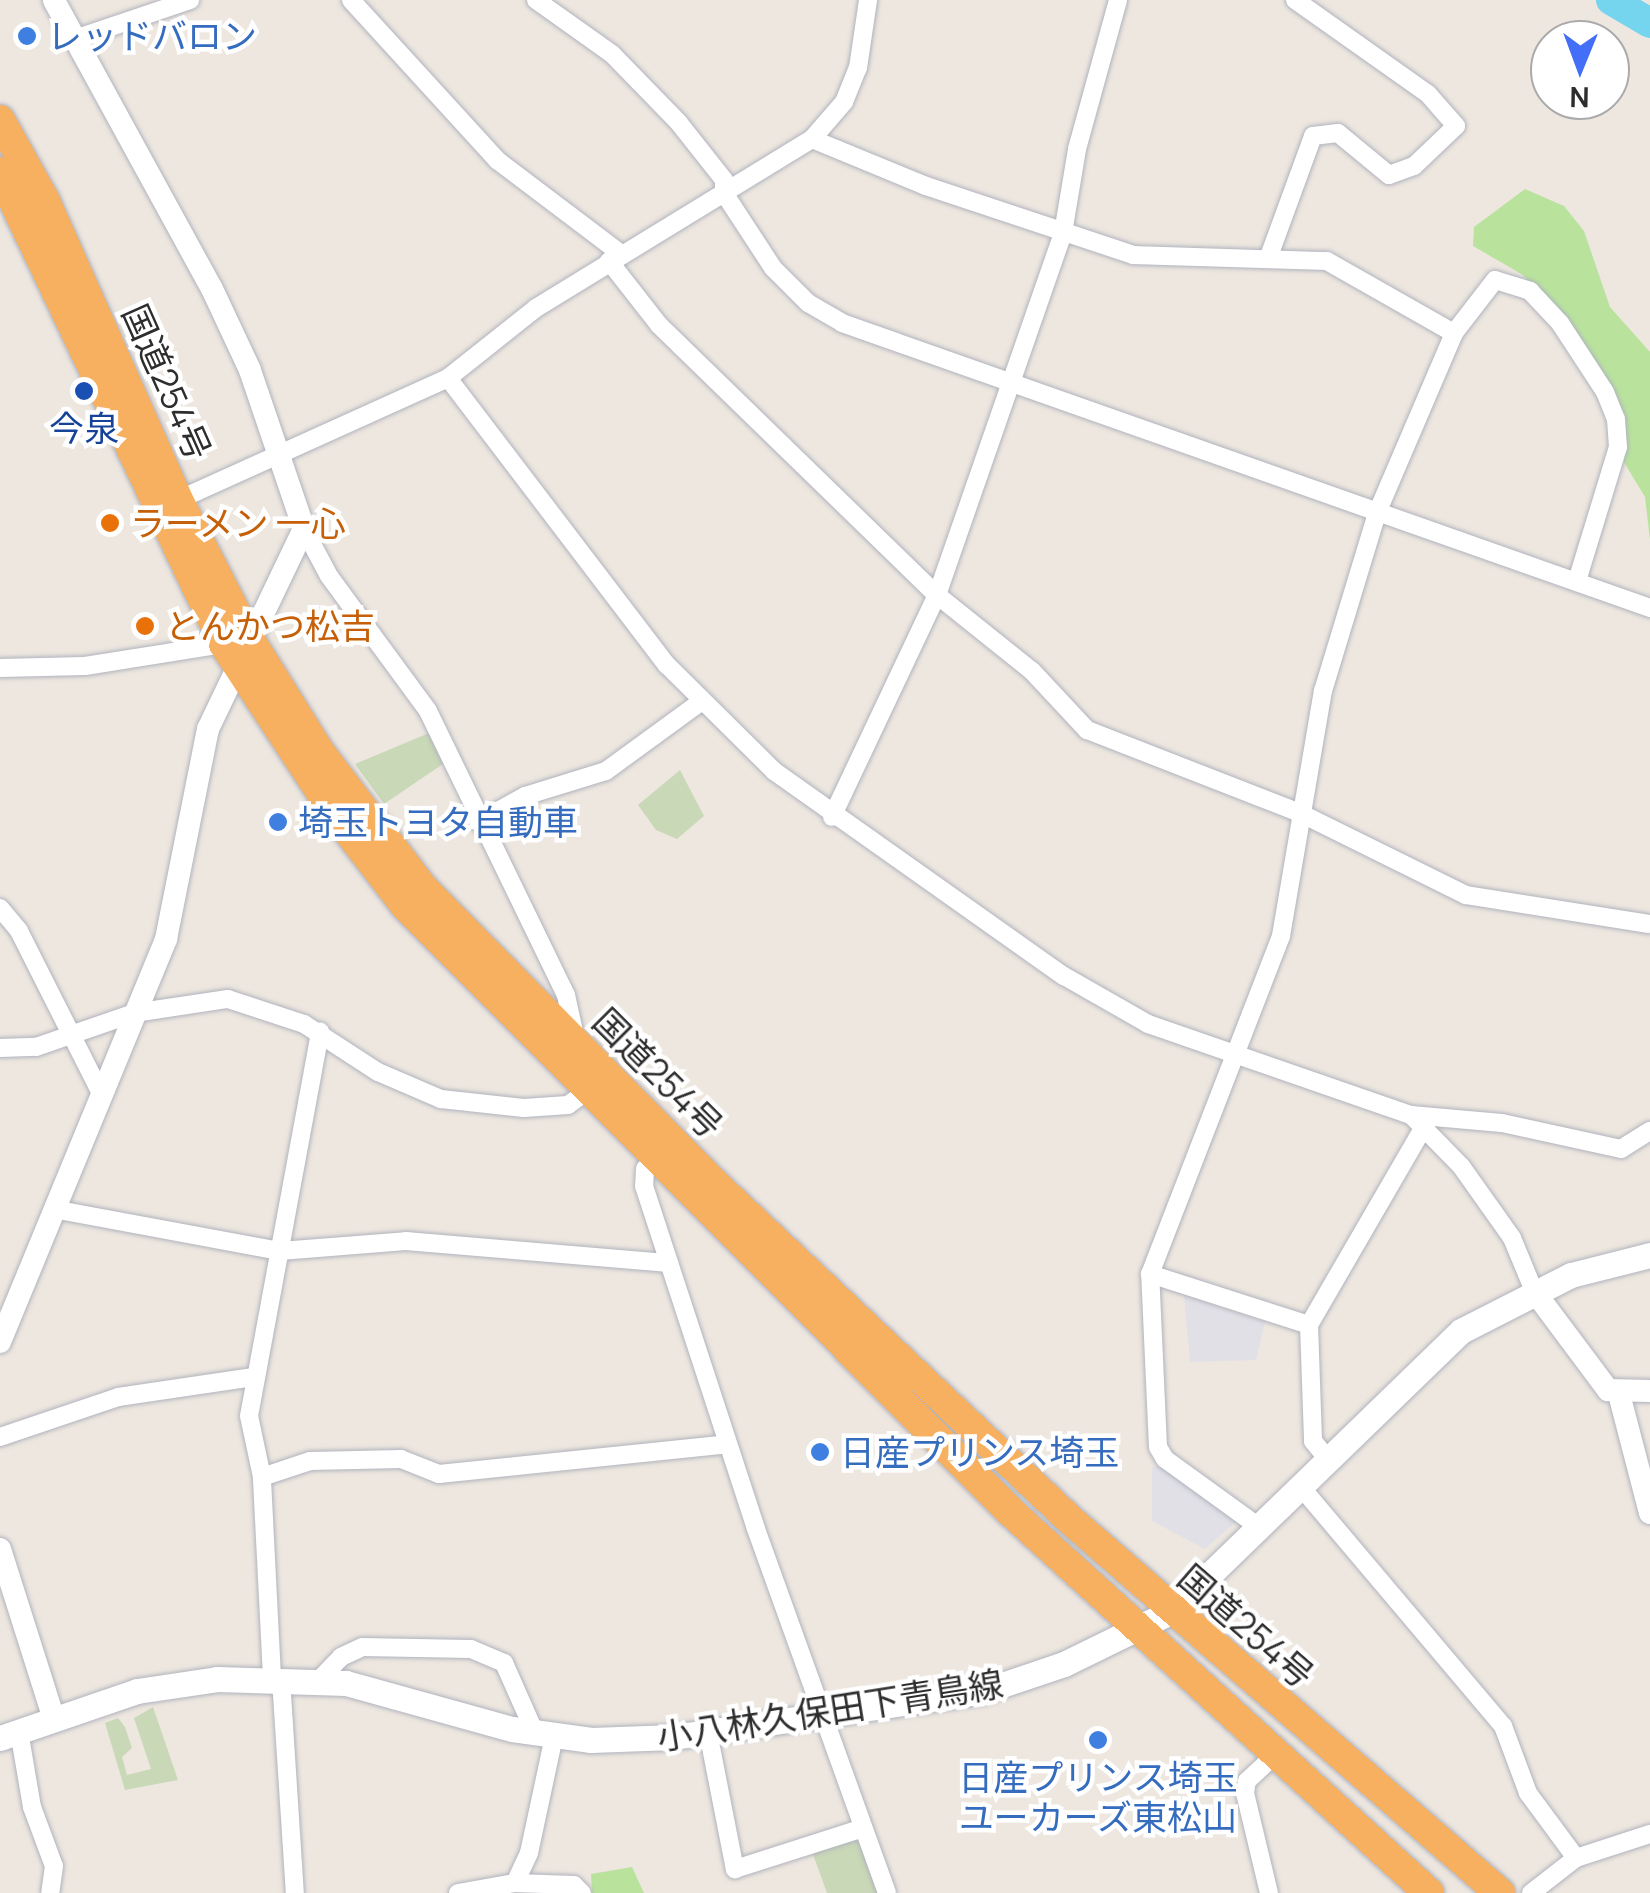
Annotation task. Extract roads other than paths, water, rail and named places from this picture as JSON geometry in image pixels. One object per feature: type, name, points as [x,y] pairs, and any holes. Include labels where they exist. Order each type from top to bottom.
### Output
[{"type":"highway","name":"国道254号","points":[[0,120],[45,201],[178,500],[237,649],[388,845],[489,960],[811,1276],[1172,1611],[1500,1893]]},
{"type":"highway","name":"国道254号","points":[[0,172],[237,649],[338,818],[405,905],[899,1402],[1274,1756],[1428,1893]]},
{"type":"main road","name":"小八林久保田下青鳥線","points":[[9,1734],[137,1691],[276,1678],[320,1680],[544,1735],[637,1740],[984,1692],[1138,1629],[1172,1611],[1460,1331],[1534,1290],[1601,1264],[1650,1255]]},
{"type":"street","points":[[54,0],[72,40],[212,289],[283,457],[304,529],[328,576],[428,711],[478,822],[566,995],[576,1045]]},
{"type":"street","points":[[72,40],[190,0]]},
{"type":"street","points":[[351,0],[497,160],[614,257],[660,325],[937,594],[1032,671],[1088,730],[1302,814],[1466,895],[1650,924]]},
{"type":"street","points":[[536,0],[612,54],[680,123],[724,180],[724,194],[773,268],[808,303],[842,323],[1650,608]]},
{"type":"street","points":[[832,817],[937,594],[1063,233],[1077,149],[1118,0]]},
{"type":"street","points":[[1268,258],[1312,136],[1338,133],[1389,175],[1414,166],[1456,126],[1428,94],[1295,0]]},
{"type":"street","points":[[178,500],[283,457],[448,378],[493,338],[614,257],[812,139],[844,102],[858,68],[862,2]]},
{"type":"street","points":[[812,139],[1063,233],[1155,258],[1326,261],[1454,333]]},
{"type":"street","points":[[1259,1527],[1165,1459],[1158,1447],[1150,1274],[1230,1057],[1281,936],[1322,691],[1378,513],[1454,333],[1495,280],[1512,282],[1560,323],[1606,392],[1618,447],[1576,581]]},
{"type":"street","points":[[448,378],[609,594],[702,701],[832,817],[1070,979],[1148,1024],[1230,1057],[1418,1121],[1502,1123],[1621,1149],[1650,1131]]},
{"type":"street","points":[[0,1342],[180,892],[195,769],[237,649],[304,529]]},
{"type":"street","points":[[0,668],[85,666],[237,649]]},
{"type":"street","points":[[478,822],[524,796],[606,771],[702,701]]},
{"type":"street","points":[[0,908],[19,931],[101,1092]]},
{"type":"street","points":[[0,1048],[70,1037],[134,1013],[228,998],[320,1032],[378,1072],[441,1099],[524,1108],[568,1105],[589,1090]]},
{"type":"street","points":[[295,1893],[262,1477],[249,1416],[320,1032]]},
{"type":"street","points":[[1418,1121],[1461,1166],[1512,1238],[1534,1290],[1594,1378],[1619,1394],[1650,1391]]},
{"type":"street","points":[[1326,1458],[1313,1440],[1309,1324],[1418,1121]]},
{"type":"street","points":[[656,1156],[643,1176],[669,1263],[727,1444],[860,1828],[887,1893]]},
{"type":"street","points":[[53,1209],[280,1251],[406,1241],[669,1263]]},
{"type":"street","points":[[1150,1274],[1309,1324]]},
{"type":"street","points":[[0,1437],[118,1397],[254,1377]]},
{"type":"street","points":[[1619,1394],[1650,1513]]},
{"type":"street","points":[[262,1477],[310,1461],[401,1460],[438,1474],[727,1444]]},
{"type":"street","points":[[1301,1486],[1494,1712],[1528,1793],[1576,1858]]},
{"type":"street","points":[[0,1548],[54,1718]]},
{"type":"street","points":[[320,1680],[340,1657],[362,1647],[471,1649],[504,1663],[544,1735],[529,1853],[515,1883]]},
{"type":"street","points":[[708,1732],[735,1869],[860,1828]]},
{"type":"street","points":[[9,1734],[54,1866],[50,1893]]},
{"type":"street","points":[[1270,1893],[1245,1793],[1246,1781],[1274,1756]]},
{"type":"street","points":[[1531,1893],[1576,1858],[1650,1834]]},
{"type":"street","points":[[458,1893],[515,1883],[574,1885],[582,1893]]},
{"type":"waterway","points":[[1611,0],[1650,23]]},
{"type":"place","name":"レッドバロン","points":[[27,36]]},
{"type":"place","name":"今泉","points":[[84,391]]},
{"type":"place","name":"ラーメン 一心","points":[[110,523]]},
{"type":"place","name":"とんかつ松吉","points":[[145,626]]},
{"type":"place","name":"埼玉トヨタ自動車","points":[[278,822]]},
{"type":"place","name":"日産プリンス埼玉","points":[[820,1452]]},
{"type":"place","name":"日産プリンス埼玉 ユーカーズ東松山","points":[[1098,1740]]}]
